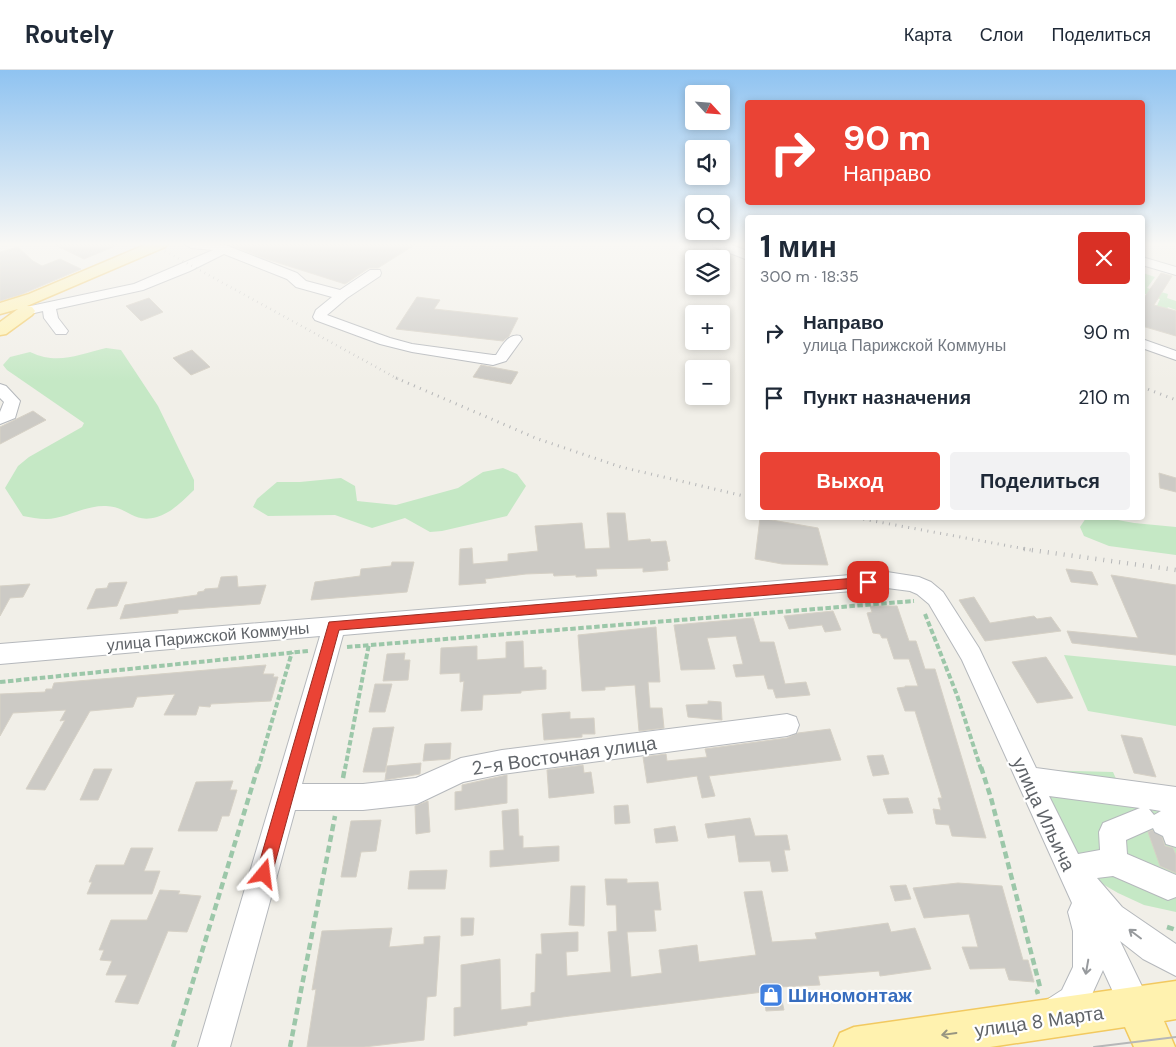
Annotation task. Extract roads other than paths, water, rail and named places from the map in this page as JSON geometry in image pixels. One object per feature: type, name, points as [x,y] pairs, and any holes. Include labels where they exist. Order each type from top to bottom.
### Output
[{"type":"main road","points":[[0,309],[54,290]]},
{"type":"main road","points":[[0,330],[60,290]]},
{"type":"main road","points":[[0,319],[26,311]]},
{"type":"main road","name":"улица 8 Марта","points":[[854,1047],[1176,1000]]},
{"type":"main road","name":"улица Ильича","points":[[1136,1006],[1156,1047]]},
{"type":"street","points":[[26,311],[126,290]]},
{"type":"street","points":[[319,290],[342,295]]},
{"type":"street","points":[[350,290],[321,313],[320,317],[386,341],[412,348],[493,360],[501,358],[515,339]]},
{"type":"street","points":[[48,307],[51,318],[61,331]]},
{"type":"street","points":[[1145,344],[1176,356]]},
{"type":"street","points":[[0,390],[12,401],[9,414],[0,418]]},
{"type":"street","name":"улица Парижской Коммуны","points":[[0,654],[331,637],[375,622],[887,580],[920,593]]},
{"type":"street","name":"улица Ильича","points":[[920,593],[936,598],[971,655],[1028,780],[1136,1006]]},
{"type":"street","points":[[214,1047],[331,637]]},
{"type":"street","name":"2-я Восточная улица","points":[[286,797],[363,797],[417,791],[461,770],[502,762],[787,725]]},
{"type":"street","points":[[1028,780],[1176,800]]},
{"type":"street","points":[[1114,862],[1112,832],[1161,826]]},
{"type":"street","points":[[1070,869],[1114,862],[1168,886]]},
{"type":"street","points":[[1070,869],[1112,917],[1154,948],[1176,961]]},
{"type":"street","points":[[1044,1019],[1073,1001],[1088,969],[1088,931],[1070,869]]},
{"type":"tram line","points":[[1094,1047],[1176,1037]]},
{"type":"railway","points":[[235,290],[397,378]]},
{"type":"railway","points":[[397,378],[538,439],[621,467],[745,496]]},
{"type":"railway","points":[[1145,388],[1176,400]]},
{"type":"railway","points":[[868,520],[1030,550]]},
{"type":"railway","points":[[1024,549],[1030,550]]},
{"type":"railway","points":[[1030,550],[1176,570]]},
{"type":"place","name":"Шиномонтаж","points":[[771,995]]}]
